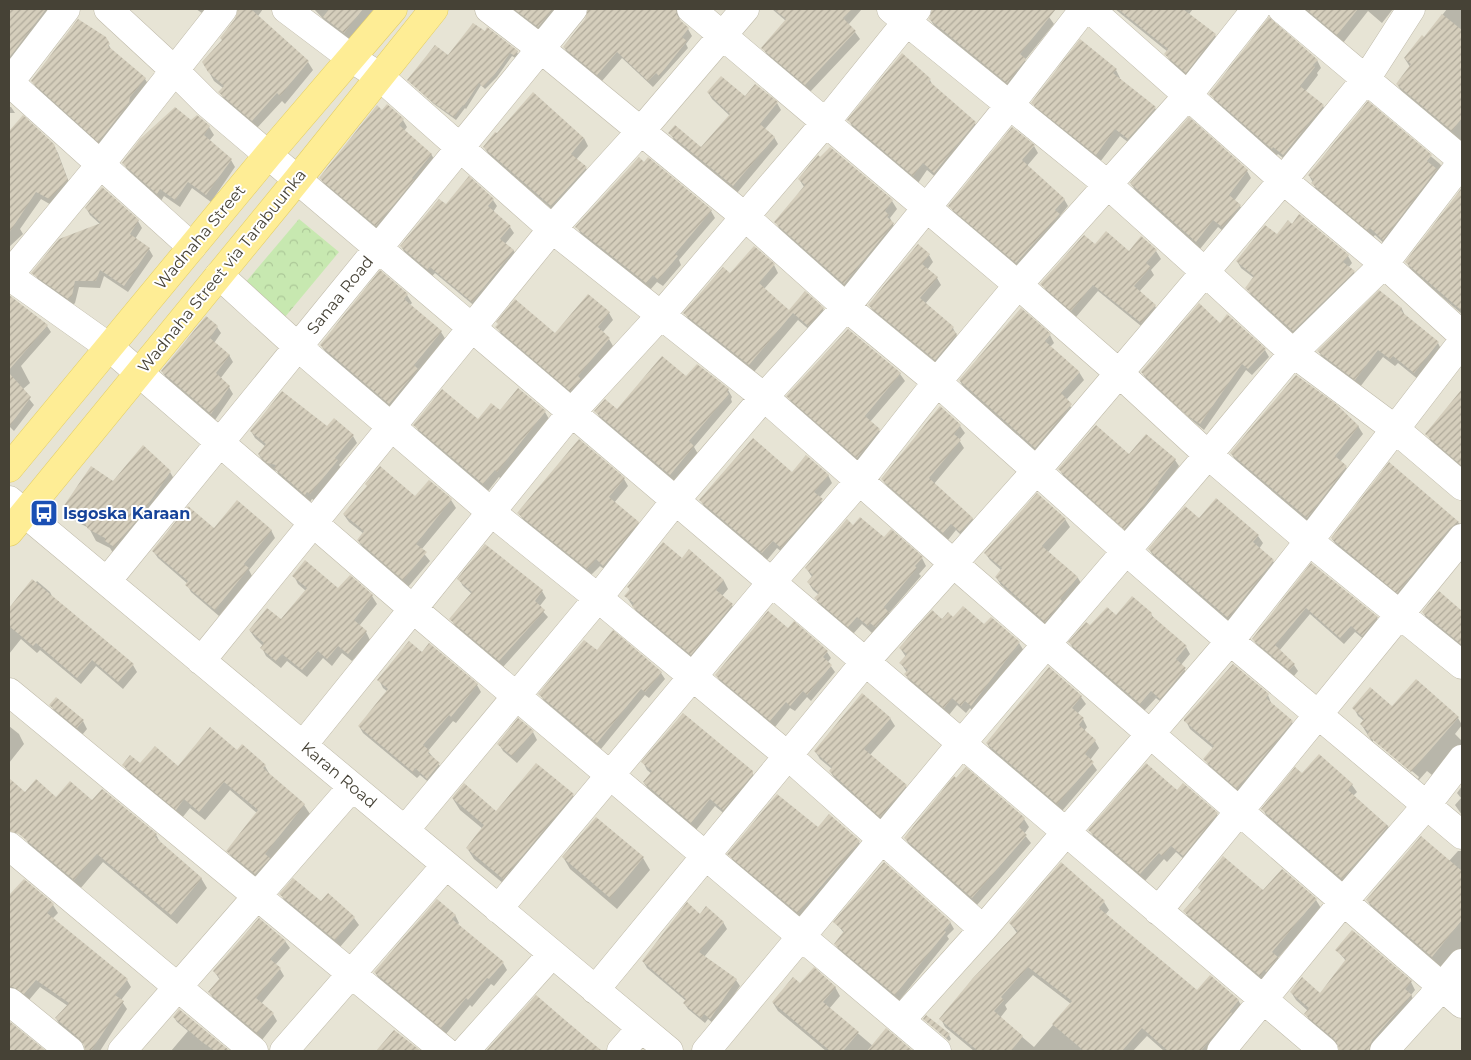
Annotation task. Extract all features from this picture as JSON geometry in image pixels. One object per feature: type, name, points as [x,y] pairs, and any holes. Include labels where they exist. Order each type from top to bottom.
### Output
[{"type":"main road","name":"Wadnaha Street","points":[[9,468],[268,155],[393,9]]},
{"type":"main road","name":"Wadnaha Street via Tarabuunka","points":[[14,515],[139,372],[297,180],[434,9]]},
{"type":"street","points":[[66,9],[9,82],[192,247]]},
{"type":"street","points":[[108,9],[207,103],[1324,1051]]},
{"type":"street","points":[[223,9],[100,165],[9,275],[109,347],[139,372],[516,696],[937,1051]]},
{"type":"street","points":[[286,9],[351,58],[379,76],[552,229],[764,397],[1452,996]]},
{"type":"street","points":[[489,9],[541,49],[744,216],[846,307],[937,382],[1230,641],[1462,835]]},
{"type":"street","name":"Sanaa Road","points":[[107,582],[573,9]]},
{"type":"street","points":[[691,9],[1018,285],[1120,374],[1208,455],[1309,541],[1462,665]]},
{"type":"street","points":[[201,660],[552,229],[640,132],[745,9]]},
{"type":"street","points":[[406,830],[598,598],[675,501],[764,397],[846,307],[1009,106],[1084,9]]},
{"type":"street","points":[[1090,9],[1462,334]]},
{"type":"street","points":[[498,909],[771,583],[860,480],[937,382],[1018,285],[1106,184],[1188,95],[1256,9]]},
{"type":"street","points":[[706,1051],[961,744],[1293,353],[1384,264],[1462,161],[1282,9]]},
{"type":"street","points":[[595,990],[865,662],[1036,471],[1284,180],[1366,79],[1411,9]]},
{"type":"street","points":[[303,745],[571,413],[661,315],[825,123],[905,13],[1009,106],[1106,184],[1293,353],[1395,429],[1462,486]]},
{"type":"street","points":[[219,275],[298,347],[491,512],[788,756],[983,930]]},
{"type":"street","points":[[901,1020],[983,930],[1230,641],[1462,342]]},
{"type":"street","name":"Karan Road","points":[[14,515],[107,582],[669,1051]]},
{"type":"street","points":[[1158,912],[1462,538]]},
{"type":"street","points":[[9,692],[445,1051]]},
{"type":"street","points":[[1221,1051],[1264,1001],[1343,902],[1426,806],[1462,759]]},
{"type":"street","points":[[122,1051],[352,787]]},
{"type":"street","points":[[9,846],[254,1051]]},
{"type":"street","points":[[284,1051],[446,865]]},
{"type":"street","points":[[464,1051],[552,954]]},
{"type":"street","points":[[1384,1051],[1452,996],[1462,963]]},
{"type":"street","points":[[10,1002],[70,1051]]},
{"type":"street","points":[[621,1051],[641,1028]]},
{"type":"shaded area","points":[[9,9],[1462,9],[1462,1051],[9,1051]]},
{"type":"green space","points":[[299,219],[339,252],[285,317],[245,283]]},
{"type":"building","points":[[9,9],[46,9],[9,58]]},
{"type":"building","points":[[238,9],[251,9],[309,61],[280,96],[277,93],[252,121],[218,92],[224,86],[208,72],[202,62],[222,40],[220,38],[235,19]]},
{"type":"building","points":[[329,9],[363,9],[344,33],[323,17]]},
{"type":"building","points":[[514,9],[553,9],[538,27]]},
{"type":"building","points":[[588,9],[676,9],[681,21],[689,28],[682,37],[687,41],[659,76],[656,73],[648,81],[617,52],[597,75],[563,47],[585,19]]},
{"type":"building","points":[[774,9],[852,9],[843,18],[856,31],[805,85],[761,48],[786,19]]},
{"type":"building","points":[[932,9],[1056,9],[1020,54],[1026,59],[1007,83],[929,19]]},
{"type":"building","points":[[1118,9],[1183,9],[1216,34],[1186,73],[1164,54],[1168,49]]},
{"type":"building","points":[[1306,9],[1358,9],[1337,35]]},
{"type":"building","points":[[1442,14],[1462,30],[1462,118],[1452,131],[1396,84],[1411,64],[1404,58]]},
{"type":"building","points":[[1269,17],[1318,60],[1313,65],[1315,67],[1300,86],[1324,105],[1283,155],[1273,147],[1272,149],[1209,94]]},
{"type":"building","points":[[78,19],[106,37],[110,44],[108,46],[146,78],[98,142],[31,81]]},
{"type":"building","points":[[473,23],[485,31],[487,27],[518,51],[515,56],[510,53],[483,87],[479,83],[464,106],[454,117],[431,101],[407,80],[435,45],[448,55]]},
{"type":"building","points":[[1080,39],[1117,69],[1113,73],[1156,107],[1128,139],[1115,129],[1096,155],[1031,103]]},
{"type":"building","points":[[902,53],[931,79],[929,81],[976,122],[934,173],[923,163],[913,176],[847,120]]},
{"type":"building","points":[[721,76],[745,96],[755,84],[778,102],[760,124],[775,137],[733,186],[668,133],[675,125],[701,147],[730,114],[707,92]]},
{"type":"building","points":[[533,92],[584,138],[571,154],[587,167],[551,206],[483,147]]},
{"type":"building","points":[[1368,101],[1432,155],[1427,161],[1437,169],[1383,240],[1370,228],[1368,231],[1311,183],[1314,180],[1308,175]]},
{"type":"building","points":[[387,104],[404,119],[399,125],[432,154],[412,178],[414,180],[376,226],[319,178],[377,105],[382,110]]},
{"type":"building","points":[[175,107],[191,120],[197,115],[210,126],[204,135],[232,159],[206,195],[188,182],[175,200],[160,189],[157,194],[122,163],[140,139]]},
{"type":"building","points":[[23,115],[54,144],[68,180],[49,199],[36,192],[9,233],[9,131]]},
{"type":"building","points":[[1189,117],[1248,170],[1229,195],[1241,205],[1222,227],[1213,220],[1196,242],[1130,183]]},
{"type":"building","points":[[1012,127],[1035,145],[1022,160],[1065,199],[1055,210],[1060,214],[1016,263],[948,206]]},
{"type":"building","points":[[830,147],[893,200],[885,211],[889,215],[887,217],[894,223],[844,284],[774,222],[805,185],[798,179],[818,155],[820,157]]},
{"type":"building","points":[[639,157],[644,162],[648,157],[712,210],[675,254],[678,256],[658,280],[653,275],[646,283],[575,227]]},
{"type":"building","points":[[469,176],[494,199],[488,206],[511,226],[500,239],[514,250],[472,302],[430,267],[428,270],[400,246],[439,199],[446,204]]},
{"type":"building","points":[[102,187],[139,220],[130,234],[150,248],[124,286],[100,270],[96,281],[75,281],[72,296],[68,299],[31,273],[59,239],[101,223],[85,208]]},
{"type":"building","points":[[1462,190],[1462,311],[1405,262]]},
{"type":"building","points":[[1299,214],[1349,255],[1343,262],[1355,271],[1293,331],[1245,288],[1254,276],[1236,261],[1265,225],[1277,234],[1288,220],[1292,224]]},
{"type":"building","points":[[1106,231],[1129,251],[1141,236],[1157,250],[1146,263],[1151,267],[1134,286],[1156,305],[1141,323],[1093,285],[1071,311],[1040,284],[1084,235],[1095,244]]},
{"type":"building","points":[[918,244],[930,254],[922,264],[938,277],[920,298],[954,327],[952,329],[957,334],[935,360],[868,305]]},
{"type":"building","points":[[754,246],[775,264],[759,283],[789,310],[805,291],[824,308],[808,326],[793,313],[749,365],[683,313],[723,267],[730,273]]},
{"type":"building","points":[[380,270],[408,294],[404,299],[442,331],[414,365],[418,369],[389,404],[320,345]]},
{"type":"building","points":[[1379,290],[1402,308],[1402,312],[1439,342],[1414,373],[1393,356],[1390,359],[1378,350],[1355,380],[1317,351]]},
{"type":"building","points":[[588,294],[610,312],[598,327],[610,338],[578,376],[581,379],[570,391],[495,327],[498,324],[496,322],[515,299],[555,333]]},
{"type":"building","points":[[9,295],[48,325],[9,370]]},
{"type":"building","points":[[1199,303],[1220,323],[1227,314],[1266,349],[1248,369],[1242,364],[1200,424],[1188,416],[1141,372]]},
{"type":"building","points":[[1021,308],[1051,334],[1045,341],[1080,372],[1061,393],[1072,404],[1035,448],[959,380]]},
{"type":"building","points":[[206,316],[218,326],[210,338],[230,355],[216,373],[230,386],[211,414],[161,371]]},
{"type":"building","points":[[848,329],[901,373],[865,416],[880,429],[857,458],[786,396]]},
{"type":"building","points":[[662,356],[686,376],[697,364],[729,389],[727,392],[729,394],[689,441],[694,446],[670,475],[594,411],[605,399],[617,409]]},
{"type":"building","points":[[9,373],[31,397],[9,427]]},
{"type":"building","points":[[1296,375],[1336,404],[1359,426],[1335,456],[1347,466],[1307,518],[1230,453]]},
{"type":"building","points":[[518,388],[546,411],[497,472],[495,470],[483,484],[413,425],[442,389],[478,419],[491,403],[500,410]]},
{"type":"building","points":[[1462,389],[1462,466],[1425,434]]},
{"type":"building","points":[[282,391],[327,426],[334,418],[354,435],[335,458],[338,460],[310,494],[307,492],[305,495],[274,468],[276,465],[267,463],[258,454],[266,444],[250,431]]},
{"type":"building","points":[[940,406],[961,425],[954,434],[961,440],[929,478],[973,518],[960,532],[951,524],[943,533],[881,479]]},
{"type":"building","points":[[1096,425],[1129,454],[1146,434],[1176,459],[1158,482],[1144,506],[1124,529],[1058,469]]},
{"type":"building","points":[[753,438],[792,472],[806,455],[829,475],[814,492],[823,499],[781,548],[773,541],[762,553],[699,500]]},
{"type":"building","points":[[579,439],[625,478],[609,497],[639,522],[603,566],[596,559],[587,569],[517,513]]},
{"type":"building","points":[[143,445],[171,471],[141,515],[114,547],[105,541],[105,538],[88,529],[81,516],[63,507],[91,466],[113,481]]},
{"type":"building","points":[[1389,462],[1459,522],[1450,528],[1397,593],[1331,538]]},
{"type":"building","points":[[380,466],[415,496],[429,480],[452,499],[416,544],[427,552],[403,580],[357,540],[364,531],[343,514],[367,486],[365,484]]},
{"type":"building","points":[[1037,493],[1066,519],[1042,546],[1078,577],[1060,599],[1062,601],[1045,622],[995,577],[1002,568],[984,553]]},
{"type":"building","points":[[1216,498],[1259,535],[1253,542],[1274,560],[1228,618],[1148,549],[1185,506],[1199,518]]},
{"type":"building","points":[[237,500],[272,530],[244,564],[249,568],[215,610],[185,585],[188,581],[152,551],[188,506],[214,528]]},
{"type":"building","points":[[860,517],[884,537],[891,529],[923,557],[915,566],[917,568],[884,607],[889,612],[875,627],[870,623],[868,626],[857,617],[848,627],[814,598],[819,593],[807,582],[813,575],[805,568],[847,519],[853,525]]},
{"type":"building","points":[[663,542],[682,558],[689,549],[724,580],[716,590],[733,604],[691,655],[632,606],[634,603],[624,596],[630,589],[627,587]]},
{"type":"building","points":[[485,544],[543,590],[535,601],[545,610],[499,661],[449,619],[472,592],[457,579]]},
{"type":"building","points":[[305,560],[338,588],[350,575],[373,595],[354,620],[367,631],[348,654],[338,646],[327,659],[318,651],[302,670],[282,654],[276,661],[260,648],[264,643],[249,630],[267,608],[281,619],[307,588],[292,576]]},
{"type":"building","points":[[1311,563],[1378,617],[1362,636],[1351,626],[1340,638],[1306,608],[1275,645],[1295,664],[1289,670],[1252,639]]},
{"type":"building","points":[[32,579],[134,664],[118,682],[92,660],[77,678],[36,643],[33,646],[9,626],[9,608]]},
{"type":"building","points":[[1439,591],[1462,611],[1462,645],[1422,612]]},
{"type":"building","points":[[1132,596],[1187,646],[1176,659],[1186,668],[1160,699],[1151,691],[1140,704],[1068,642],[1086,622],[1090,625],[1107,607],[1116,615]]},
{"type":"building","points":[[963,606],[984,624],[991,617],[1020,642],[971,706],[965,701],[961,706],[952,698],[944,708],[904,674],[908,670],[899,663],[907,654],[899,648],[932,610],[942,619],[948,612],[953,617]]},
{"type":"building","points":[[768,611],[788,628],[794,621],[828,651],[823,657],[832,665],[807,695],[803,691],[790,706],[786,702],[770,721],[715,675]]},
{"type":"building","points":[[613,630],[662,672],[645,692],[641,689],[597,743],[538,694],[584,640],[597,650]]},
{"type":"building","points":[[409,641],[422,652],[429,643],[478,684],[451,717],[449,715],[423,745],[430,751],[428,753],[440,763],[427,779],[415,768],[413,772],[358,726],[388,689],[377,680]]},
{"type":"building","points":[[1233,664],[1269,694],[1266,698],[1293,721],[1237,789],[1203,759],[1214,746],[1184,721]]},
{"type":"building","points":[[1049,667],[1082,696],[1072,708],[1084,718],[1079,725],[1096,740],[1085,754],[1094,762],[1057,804],[986,743]]},
{"type":"building","points":[[1416,679],[1459,717],[1411,772],[1367,735],[1369,732],[1360,724],[1364,719],[1352,708],[1370,687],[1392,706]]},
{"type":"building","points":[[862,693],[891,718],[864,749],[907,785],[880,817],[829,771],[832,767],[814,751]]},
{"type":"building","points":[[56,697],[84,720],[77,728],[49,705]]},
{"type":"building","points":[[683,713],[753,771],[753,774],[723,810],[710,799],[691,823],[643,782],[652,771],[641,762]]},
{"type":"building","points":[[518,718],[534,731],[512,756],[497,744]]},
{"type":"building","points":[[210,727],[237,750],[242,744],[266,765],[263,768],[305,804],[265,854],[270,858],[255,874],[226,851],[258,810],[224,782],[199,812],[184,799],[176,810],[122,765],[130,755],[140,763],[155,746],[178,766]]},
{"type":"building","points":[[1319,754],[1353,784],[1348,790],[1388,826],[1342,879],[1261,809],[1295,767],[1302,773]]},
{"type":"building","points":[[536,763],[574,794],[503,879],[466,848],[484,825],[452,798],[464,783],[496,811]]},
{"type":"building","points":[[1146,763],[1177,790],[1183,783],[1218,813],[1183,856],[1171,846],[1162,856],[1159,853],[1140,874],[1088,830]]},
{"type":"building","points":[[966,767],[1025,818],[1019,827],[1027,835],[972,898],[904,838],[954,776],[956,778]]},
{"type":"building","points":[[9,778],[25,792],[36,779],[56,797],[70,781],[92,800],[102,789],[157,834],[155,837],[202,878],[171,915],[97,854],[74,880],[19,834],[9,831]]},
{"type":"building","points":[[777,794],[818,827],[829,814],[860,841],[798,913],[727,854]]},
{"type":"building","points":[[596,817],[644,857],[610,898],[562,857]]},
{"type":"building","points":[[1421,836],[1462,871],[1462,920],[1432,957],[1366,900]]},
{"type":"building","points":[[1223,856],[1263,890],[1282,869],[1317,899],[1272,952],[1278,957],[1266,972],[1264,970],[1260,976],[1183,911],[1201,891],[1198,888]]},
{"type":"building","points":[[884,862],[951,922],[944,930],[946,932],[895,995],[834,944],[844,931],[833,922]]},
{"type":"building","points":[[1061,862],[1105,901],[1099,908],[1197,990],[1210,975],[1239,1000],[1230,1011],[1232,1013],[1201,1051],[1168,1051],[1142,1028],[1122,1051],[1084,1051],[1052,1024],[1072,1001],[1028,967],[1001,997],[1004,1000],[994,1011],[1023,1036],[1011,1051],[978,1051],[939,1019],[973,978],[1018,931],[1009,923]]},
{"type":"building","points":[[293,878],[321,901],[328,893],[355,917],[335,940],[279,894]]},
{"type":"building","points":[[24,879],[54,904],[47,913],[128,979],[115,995],[124,1001],[91,1051],[85,1051],[80,1039],[55,1018],[69,1003],[36,980],[24,994],[13,987],[9,987],[9,895]]},
{"type":"building","points":[[437,899],[456,915],[452,919],[504,962],[468,1000],[466,998],[441,1028],[374,972]]},
{"type":"building","points":[[687,902],[700,914],[706,906],[724,922],[699,952],[737,979],[710,1019],[704,1014],[701,1018],[683,1003],[686,999],[642,961]]},
{"type":"building","points":[[259,918],[286,941],[270,959],[281,968],[256,998],[274,1013],[257,1033],[208,992],[220,978],[213,971]]},
{"type":"building","points":[[1352,930],[1412,981],[1405,989],[1412,995],[1372,1040],[1369,1051],[1339,1051],[1334,1039],[1304,1014],[1309,1008],[1290,992],[1302,977],[1320,993],[1346,959],[1335,950]]},
{"type":"building","points":[[814,967],[836,987],[823,1002],[859,1032],[843,1051],[830,1051],[772,1002],[793,977],[800,983]]},
{"type":"building","points":[[536,995],[565,1020],[602,1051],[486,1051]]},
{"type":"building","points":[[179,1009],[230,1051],[215,1051],[202,1042],[173,1017]]},
{"type":"building","points":[[926,1015],[950,1034],[946,1038],[923,1019]]},
{"type":"building","points":[[9,1021],[46,1051],[9,1051]]},
{"type":"building","points":[[886,1028],[913,1051],[867,1051]]},
{"type":"building","points":[[394,1030],[421,1051],[376,1051]]},
{"type":"place","name":"Isgoska Karaan","points":[[44,513]]}]
